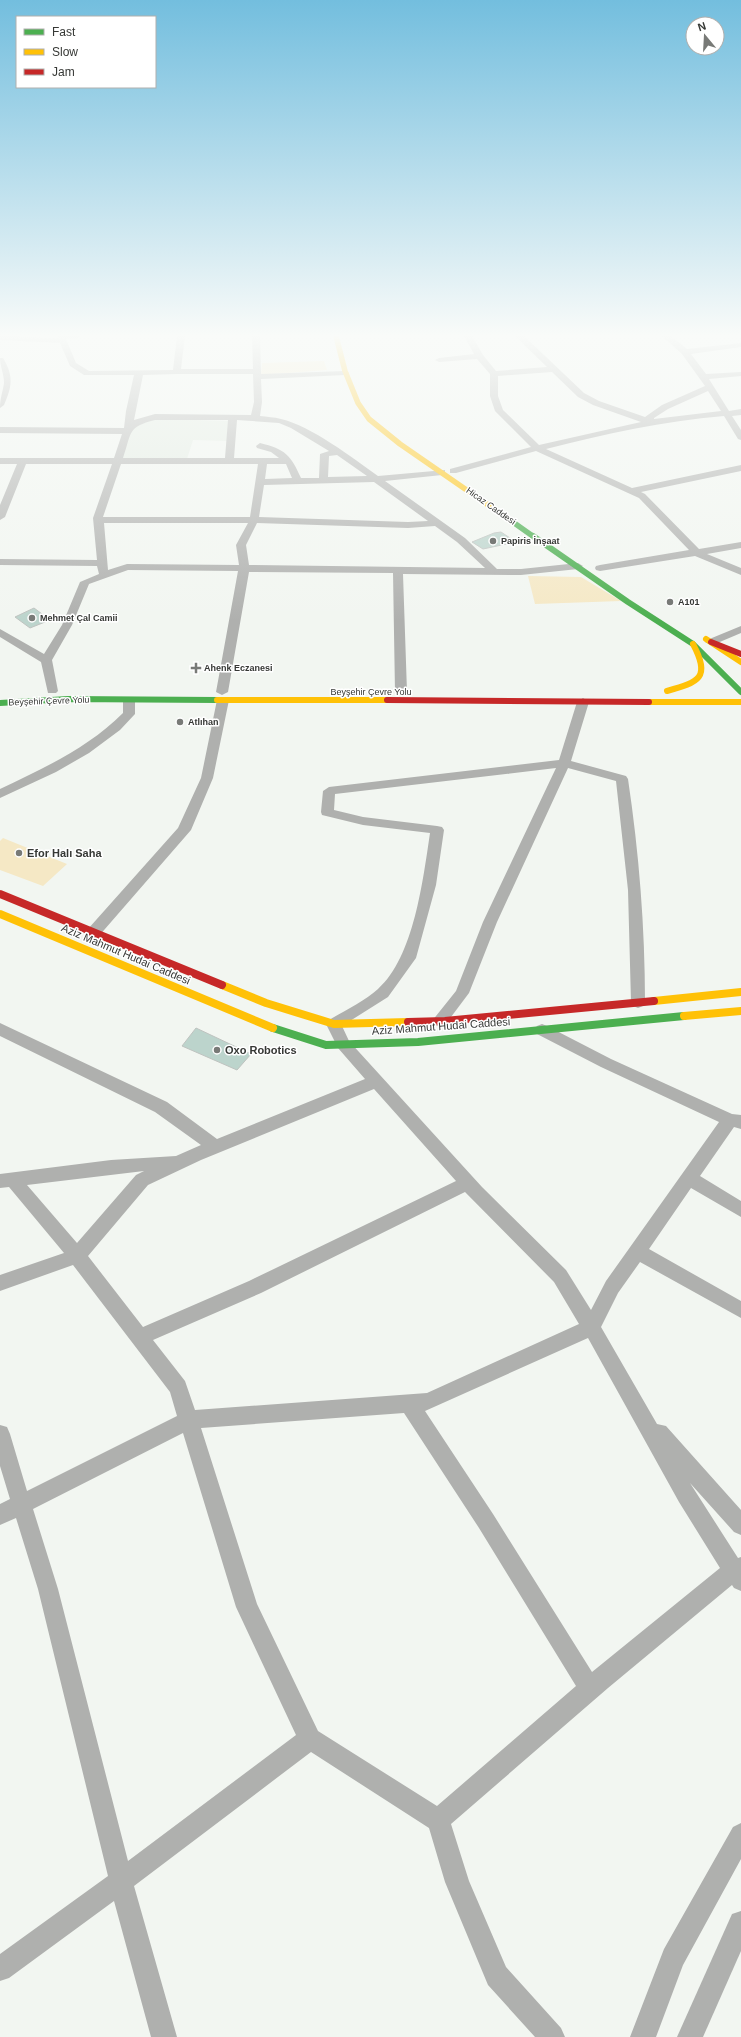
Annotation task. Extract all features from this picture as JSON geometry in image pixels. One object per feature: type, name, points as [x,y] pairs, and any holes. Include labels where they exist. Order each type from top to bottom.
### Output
[{"type":"main road","name":"Hicaz Caddesi","points":[[383,431],[628,602],[693,644],[719,667],[740,689]]},
{"type":"main road","name":"Hicaz Caddesi","points":[[396,431],[576,554]]},
{"type":"main road","points":[[597,566],[612,577]]},
{"type":"main road","points":[[699,635],[711,642],[741,654]]},
{"type":"main road","points":[[711,642],[739,669]]},
{"type":"main road","points":[[693,644],[702,658],[704,666],[701,676],[694,684],[663,691],[699,689]]},
{"type":"main road","points":[[719,667],[739,669]]},
{"type":"main road","points":[[722,689],[740,689]]},
{"type":"main road","name":"Beyşehir Çevre Yolu","points":[[0,694],[52,691],[222,696],[583,702],[741,702]]},
{"type":"main road","name":"Beyşehir Çevre Yolu","points":[[0,703],[68,699],[129,700],[222,696],[401,692],[557,692]]},
{"type":"main road","points":[[697,702],[727,711]]},
{"type":"main road","name":"Aziz Mahmut Hudai Caddesi","points":[[0,894],[266,1003],[334,1024],[440,1021],[741,992]]},
{"type":"main road","name":"Aziz Mahmut Hudai Caddesi","points":[[0,914],[284,1033],[326,1044],[418,1042],[741,1011]]},
{"type":"street","points":[[104,575],[102,563],[102,532],[98,518],[127,431]]},
{"type":"street","points":[[229,461],[232,431]]},
{"type":"street","points":[[303,431],[338,452],[461,540],[495,572]]},
{"type":"street","points":[[520,431],[537,448],[642,496],[697,553],[741,572]]},
{"type":"street","points":[[453,471],[559,441],[610,431]]},
{"type":"street","points":[[260,446],[282,454],[289,461],[298,481]]},
{"type":"street","points":[[323,480],[325,454],[338,452]]},
{"type":"street","points":[[0,516],[23,460]]},
{"type":"street","points":[[0,461],[289,461]]},
{"type":"street","points":[[93,932],[184,830],[207,778],[244,568],[241,545],[254,520],[263,461]]},
{"type":"street","points":[[632,491],[741,468]]},
{"type":"street","points":[[259,482],[375,479],[442,472]]},
{"type":"street","points":[[99,520],[254,520],[408,526],[436,523]]},
{"type":"street","points":[[597,566],[697,553],[741,545]]},
{"type":"street","points":[[0,562],[102,563]]},
{"type":"street","points":[[52,691],[46,660],[67,625],[84,582],[127,567],[522,572],[578,566]]},
{"type":"street","points":[[398,571],[401,692]]},
{"type":"street","points":[[711,642],[741,629]]},
{"type":"street","points":[[0,632],[46,660]]},
{"type":"street","points":[[0,794],[81,754],[114,730],[129,714],[129,700]]},
{"type":"street","points":[[440,1021],[462,993],[490,922],[564,763],[583,702]]},
{"type":"street","points":[[438,1820],[590,1689],[739,1572],[686,1496],[560,1276],[467,1183],[343,1044],[334,1024],[383,993],[409,958],[429,885],[437,830],[363,820],[327,812],[329,791],[564,763],[622,779],[628,820],[638,948],[638,1002]]},
{"type":"street","points":[[0,1029],[160,1107],[216,1147]]},
{"type":"street","points":[[0,1516],[189,1420],[428,1402],[591,1328],[612,1287],[637,1251],[689,1178],[736,1121],[606,1063],[542,1030]]},
{"type":"street","points":[[0,1283],[77,1256],[142,1180],[182,1161],[376,1081]]},
{"type":"street","points":[[6,1180],[111,1167],[182,1161]]},
{"type":"street","points":[[689,1178],[741,1210]]},
{"type":"street","points":[[6,1180],[77,1256],[178,1387],[247,1607],[310,1740],[438,1820],[457,1882],[497,1976],[552,2037]]},
{"type":"street","points":[[140,1337],[255,1287],[467,1183]]},
{"type":"street","points":[[637,1251],[741,1310]]},
{"type":"street","points":[[409,1403],[486,1521],[590,1689]]},
{"type":"street","points":[[638,1410],[741,1525]]},
{"type":"street","points":[[0,1434],[48,1589],[121,1881],[164,2037]]},
{"type":"street","points":[[0,1969],[310,1740]]},
{"type":"street","points":[[643,2037],[674,1958],[741,1835]]},
{"type":"street","points":[[690,2037],[741,1923]]},
{"type":"shaded area","points":[[130,431],[229,431],[228,441],[193,440],[187,459],[120,458]]},
{"type":"shaded area","points":[[528,576],[581,577],[621,601],[535,604]]},
{"type":"shaded area","name":"Efor Halı Saha","points":[[3,838],[67,864],[43,886],[0,870],[0,841]]},
{"type":"building","name":"Papiris İnşaat","points":[[501,532],[516,542],[483,549],[472,542],[494,533]]},
{"type":"building","name":"Mehmet Çal Camii","points":[[34,608],[50,620],[30,628],[15,617]]},
{"type":"building","name":"Oxo Robotics","points":[[196,1028],[251,1054],[237,1070],[182,1046]]},
{"type":"traffic: fast","points":[[510,520],[628,602],[693,644],[741,692]]},
{"type":"traffic: fast","points":[[0,703],[68,699],[217,700]]},
{"type":"traffic: fast","points":[[273,1028],[326,1045],[418,1042],[684,1016]]},
{"type":"traffic: slow","points":[[384,431],[400,444],[510,520]]},
{"type":"traffic: slow","points":[[706,639],[741,662]]},
{"type":"traffic: slow","points":[[667,691],[687,685],[700,677],[702,664],[693,644]]},
{"type":"traffic: slow","points":[[217,700],[387,700]]},
{"type":"traffic: slow","points":[[649,702],[741,702]]},
{"type":"traffic: slow","points":[[0,914],[273,1028]]},
{"type":"traffic: slow","points":[[222,985],[266,1003],[334,1024],[408,1022]]},
{"type":"traffic: slow","points":[[654,1001],[741,992]]},
{"type":"traffic: slow","points":[[684,1016],[741,1011]]},
{"type":"traffic: jam","points":[[711,642],[741,654]]},
{"type":"traffic: jam","points":[[387,700],[649,702]]},
{"type":"traffic: jam","points":[[0,894],[222,985]]},
{"type":"traffic: jam","points":[[408,1022],[445,1021],[654,1001]]},
{"type":"place","name":"Papiris İnşaat","points":[[493,541]]},
{"type":"place","name":"A101","points":[[670,602]]},
{"type":"place","name":"Mehmet Çal Camii","points":[[32,618]]},
{"type":"place","name":"Ahenk Eczanesi","points":[[196,668]]},
{"type":"place","name":"Atlıhan","points":[[180,722]]},
{"type":"place","name":"Efor Halı Saha","points":[[19,853]]},
{"type":"place","name":"Oxo Robotics","points":[[217,1050]]}]
